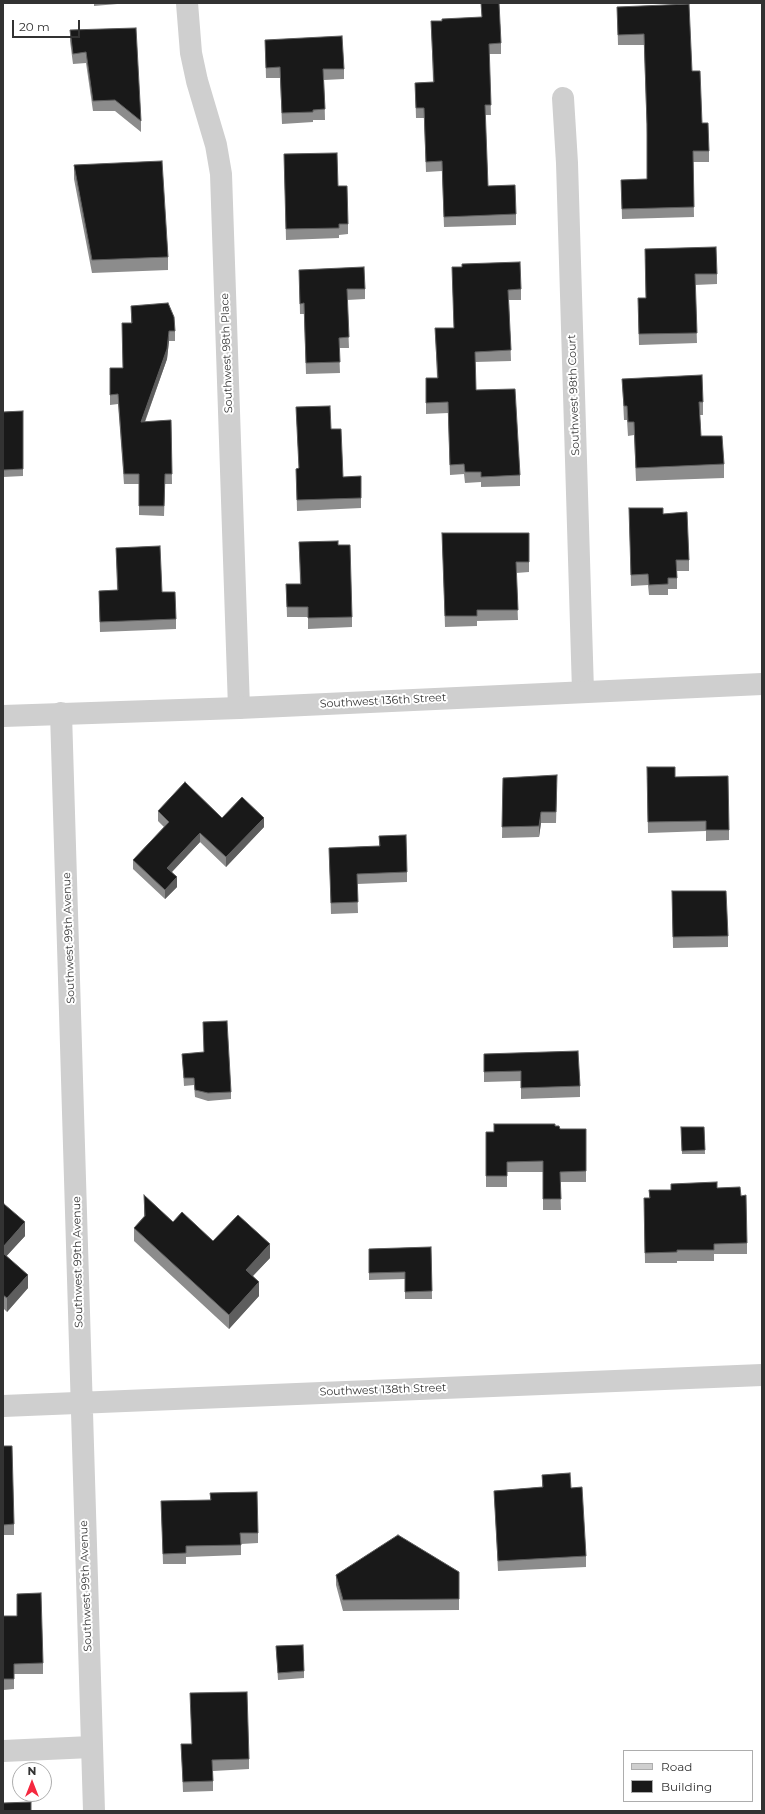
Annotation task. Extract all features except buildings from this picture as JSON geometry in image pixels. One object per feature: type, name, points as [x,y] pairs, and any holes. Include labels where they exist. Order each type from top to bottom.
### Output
[{"type":"street","name":"Southwest 98th Place","points":[[187,3],[191,53],[197,81],[216,145],[220,174],[239,708]]},
{"type":"street","name":"Southwest 98th Court","points":[[563,98],[567,171],[583,691]]},
{"type":"street","name":"Southwest 136th Street","points":[[3,716],[239,708],[583,691],[762,684]]},
{"type":"street","name":"Southwest 99th Avenue","points":[[62,713],[94,1811]]},
{"type":"street","name":"Southwest 138th Street","points":[[3,1406],[762,1374]]},
{"type":"street","points":[[3,1751],[91,1747]]}]
